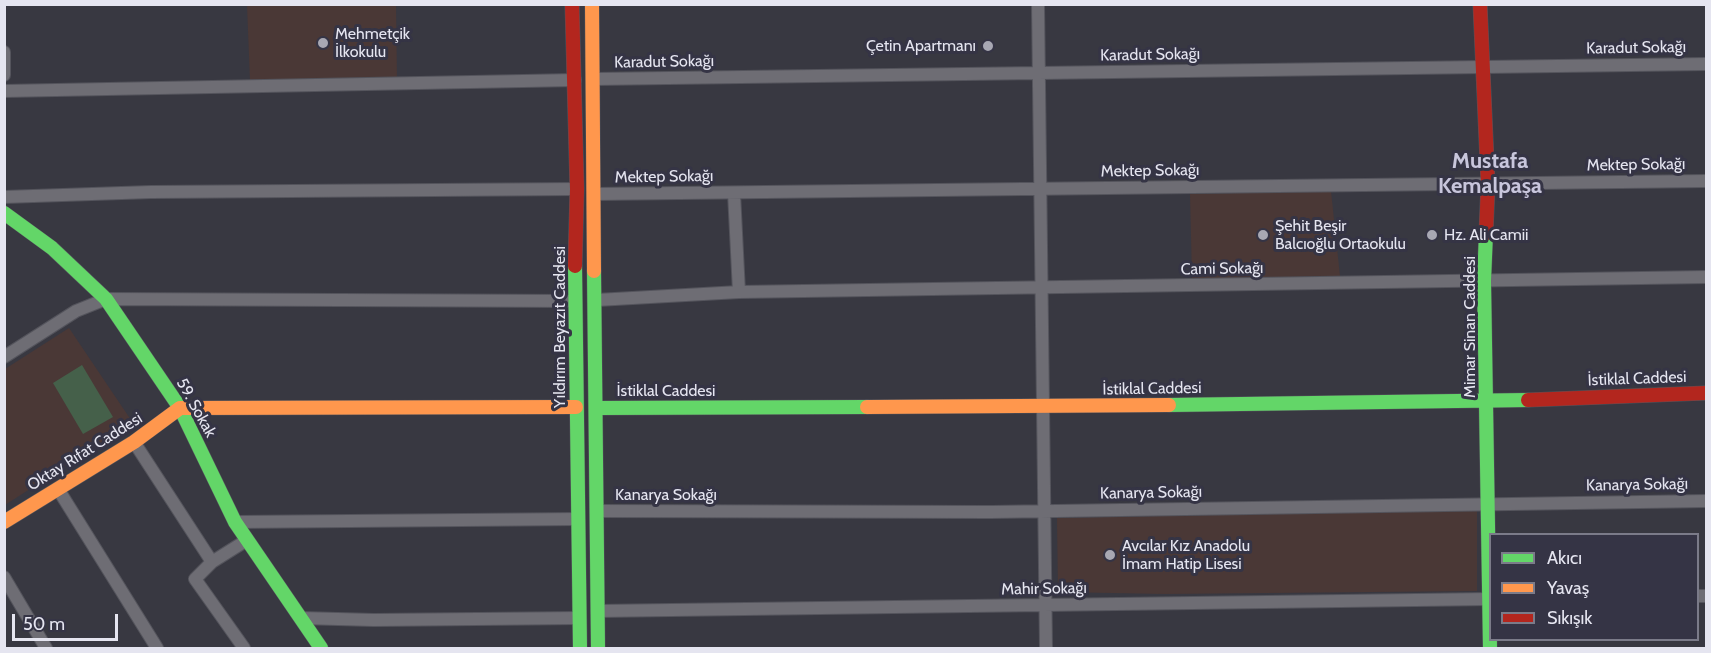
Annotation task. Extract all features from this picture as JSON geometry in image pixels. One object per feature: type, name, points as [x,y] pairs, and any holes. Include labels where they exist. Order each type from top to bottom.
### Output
[{"type":"street","name":"Yıldırım Beyazıt Caddesi","points":[[572,4],[577,189],[574,301],[580,648]]},
{"type":"street","points":[[592,4],[597,300],[598,648]]},
{"type":"street","points":[[1038,4],[1046,648]]},
{"type":"street","name":"Mimar Sinan Caddesi","points":[[1480,4],[1488,184],[1484,281],[1489,599]]},
{"type":"street","points":[[4,52],[7,61],[4,75]]},
{"type":"street","name":"Karadut Sokağı","points":[[594,79],[1707,64]]},
{"type":"street","points":[[4,91],[594,79]]},
{"type":"street","name":"Mektep Sokağı","points":[[594,194],[1707,181]]},
{"type":"street","points":[[4,196],[151,192],[577,189]]},
{"type":"street","points":[[734,193],[739,292]]},
{"type":"street","name":"59. Sokak","points":[[4,213],[52,248],[106,299],[180,408],[235,522],[321,648]]},
{"type":"street","name":"Cami Sokağı","points":[[597,300],[739,292],[1707,277]]},
{"type":"street","points":[[4,357],[76,311],[106,299],[574,301]]},
{"type":"street","name":"İstiklal Caddesi","points":[[576,407],[1043,407],[1487,401],[1707,393]]},
{"type":"street","points":[[180,408],[576,407]]},
{"type":"street","name":"Oktay Rıfat Caddesi","points":[[4,522],[134,442],[180,408]]},
{"type":"street","points":[[134,442],[212,562]]},
{"type":"street","points":[[58,489],[157,648]]},
{"type":"street","name":"Kanarya Sokağı","points":[[597,511],[1044,512],[1707,501]]},
{"type":"street","points":[[235,522],[578,519]]},
{"type":"street","points":[[244,648],[195,579],[212,562],[247,540]]},
{"type":"street","points":[[4,577],[46,648]]},
{"type":"street","name":"Mahir Sokağı","points":[[597,611],[1489,599]]},
{"type":"street","points":[[301,618],[580,618]]},
{"type":"shaded area","name":"Mehmetçik İlkokulu","points":[[247,5],[396,5],[397,81],[250,81]]},
{"type":"shaded area","name":"Şehit Beşir Balcıoğlu Ortaokulu","points":[[1331,191],[1340,276],[1192,279],[1190,194]]},
{"type":"shaded area","points":[[69,328],[133,423],[5,505],[5,369]]},
{"type":"shaded area","points":[[1477,510],[1477,591],[1164,594],[1058,592],[1057,518]]},
{"type":"green space","points":[[82,365],[113,417],[83,434],[53,383]]},
{"type":"traffic: fast","points":[[4,213],[52,248],[106,299],[180,408],[235,522],[321,648]]},
{"type":"traffic: fast","points":[[1486,233],[1484,281],[1489,587]]},
{"type":"traffic: fast","points":[[575,266],[580,648]]},
{"type":"traffic: fast","points":[[594,271],[598,648]]},
{"type":"traffic: fast","points":[[1169,405],[1528,400]]},
{"type":"traffic: fast","points":[[597,408],[867,407]]},
{"type":"traffic: fast","points":[[1490,641],[1490,648]]},
{"type":"traffic: slow","points":[[592,4],[594,271]]},
{"type":"traffic: slow","points":[[867,407],[1169,405]]},
{"type":"traffic: slow","points":[[180,408],[576,407]]},
{"type":"traffic: slow","points":[[4,522],[134,442],[180,408]]},
{"type":"traffic: jam","points":[[572,4],[577,189],[575,266]]},
{"type":"traffic: jam","points":[[1480,4],[1488,184],[1486,233]]},
{"type":"traffic: jam","points":[[1528,400],[1706,393]]},
{"type":"place","name":"Mehmetçik İlkokulu","points":[[323,43]]},
{"type":"place","name":"Çetin Apartmanı","points":[[988,46]]},
{"type":"place","name":"Şehit Beşir Balcıoğlu Ortaokulu","points":[[1263,235]]},
{"type":"place","name":"Hz. Ali Camii","points":[[1432,235]]},
{"type":"place","name":"Avcılar Kız Anadolu İmam Hatip Lisesi","points":[[1110,555]]},
{"type":"district","name":"Mustafa Kemalpaşa","points":[[1490,174]]}]
